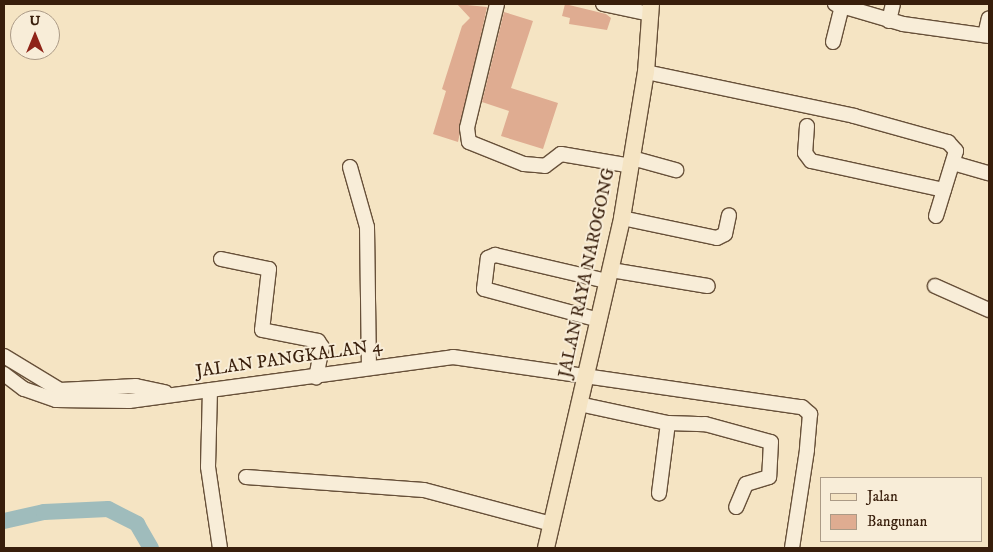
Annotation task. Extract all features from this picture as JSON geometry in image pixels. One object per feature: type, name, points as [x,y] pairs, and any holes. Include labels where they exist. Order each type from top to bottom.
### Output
[{"type":"main road","name":"JALAN RAYA NAROGONG","points":[[546,548],[622,218],[646,72],[651,9]]},
{"type":"street","points":[[497,4],[467,128],[469,142],[524,164],[545,166],[562,154],[631,162],[676,170]]},
{"type":"street","points":[[603,4],[651,9]]},
{"type":"street","points":[[889,21],[893,4]]},
{"type":"street","points":[[833,42],[844,5],[889,21],[987,35],[989,18]]},
{"type":"street","points":[[646,72],[854,116],[948,142],[956,151],[936,216]]},
{"type":"street","points":[[807,126],[805,153],[811,161],[944,190]]},
{"type":"street","points":[[953,163],[989,173]]},
{"type":"street","points":[[350,167],[367,227],[369,368]]},
{"type":"street","points":[[622,218],[717,238],[725,234],[729,215]]},
{"type":"street","points":[[598,320],[484,289],[488,258],[494,255],[609,276],[708,286]]},
{"type":"street","points":[[221,259],[269,269],[262,330],[318,341],[322,347],[316,376]]},
{"type":"street","points":[[934,286],[989,310]]},
{"type":"street","points":[[4,356],[60,390],[136,386],[175,394]]},
{"type":"street","name":"JALAN PANGKALAN 4","points":[[4,374],[24,389],[56,400],[129,401],[453,357],[806,408],[810,414],[807,450],[792,548]]},
{"type":"street","points":[[210,390],[208,467],[220,548]]},
{"type":"street","points":[[579,404],[668,423],[705,424],[771,442],[768,477],[746,484],[736,507]]},
{"type":"street","points":[[659,493],[668,423]]},
{"type":"street","points":[[246,477],[424,490],[552,524]]},
{"type":"building","points":[[457,4],[487,7],[458,142],[433,134],[446,91],[442,89],[462,26],[470,18]]},
{"type":"building","points":[[565,4],[606,14],[611,18],[607,30],[569,24],[570,18],[562,16]]},
{"type":"building","points":[[504,12],[533,21],[511,88],[558,103],[543,149],[501,136],[509,111],[482,102]]},
{"type":"waterway","points":[[4,521],[44,512],[108,509],[137,524],[151,548]]}]
